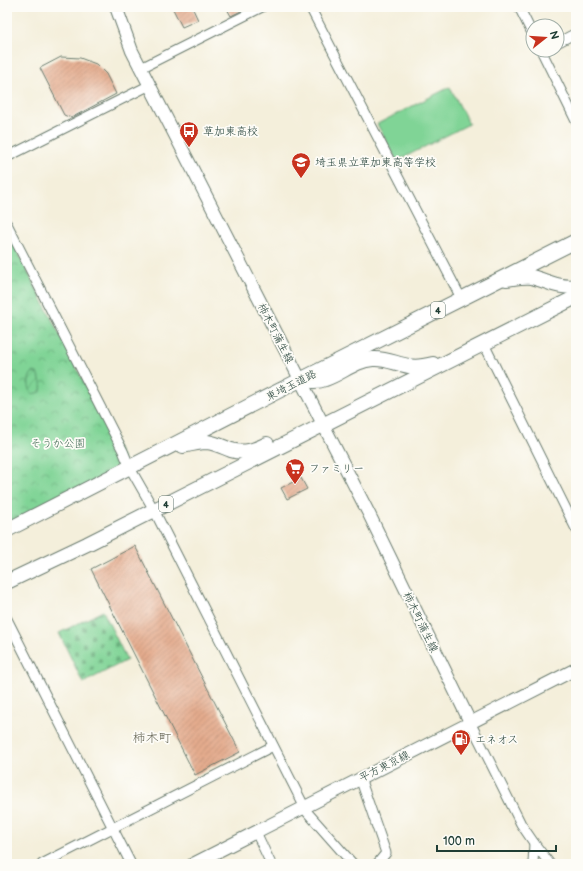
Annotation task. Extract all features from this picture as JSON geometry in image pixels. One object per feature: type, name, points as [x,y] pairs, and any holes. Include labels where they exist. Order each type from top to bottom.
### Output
[{"type":"highway","name":"東埼玉道路","points":[[7,530],[461,298],[492,284],[576,241]]},
{"type":"highway","name":"4","points":[[492,284],[507,279],[530,277],[559,286],[576,286]]},
{"type":"highway","name":"4","points":[[7,582],[87,544],[576,297]]},
{"type":"highway","name":"4","points":[[300,380],[315,382],[326,379],[362,361],[372,359],[385,360],[410,367],[418,367],[458,356]]},
{"type":"highway","name":"4","points":[[163,451],[204,442],[233,450],[250,451],[298,429],[309,426],[324,425]]},
{"type":"main road","name":"柿木町蒲生線","points":[[116,7],[126,36],[141,68],[369,514],[470,722]]},
{"type":"main road","name":"平方東京線","points":[[193,864],[576,669]]},
{"type":"street","points":[[141,68],[262,7]]},
{"type":"street","points":[[310,7],[461,298]]},
{"type":"street","points":[[519,7],[525,19]]},
{"type":"street","points":[[565,39],[576,33]]},
{"type":"street","points":[[546,58],[576,121]]},
{"type":"street","points":[[7,157],[150,85]]},
{"type":"street","points":[[7,224],[304,807],[353,864]]},
{"type":"street","points":[[484,344],[576,529]]},
{"type":"street","points":[[7,618],[131,864]]},
{"type":"street","points":[[470,722],[521,824],[550,864]]},
{"type":"street","points":[[42,864],[273,746]]},
{"type":"street","points":[[360,778],[386,853],[377,864]]},
{"type":"street","points":[[256,832],[271,864]]},
{"type":"street","points":[[534,843],[534,864]]},
{"type":"green space","points":[[450,87],[469,124],[397,161],[377,124]]},
{"type":"green space","name":"そうか公園","points":[[7,231],[126,465],[7,526]]},
{"type":"green space","points":[[33,372],[37,374],[41,383],[41,392],[32,394],[29,383]]},
{"type":"green space","points":[[103,611],[127,660],[83,683],[59,633]]},
{"type":"building","points":[[177,7],[192,7],[198,20],[182,27],[173,9]]},
{"type":"building","points":[[226,7],[249,7],[231,16]]},
{"type":"building","points":[[61,57],[80,58],[96,64],[106,74],[116,94],[71,118],[64,115],[40,68]]},
{"type":"building","points":[[301,478],[307,489],[287,499],[281,488]]},
{"type":"building","points":[[135,546],[240,752],[195,775],[91,569]]},
{"type":"place","name":"草加東高校","points":[[189,148]]},
{"type":"place","name":"埼玉県立草加東高等学校","points":[[301,179]]},
{"type":"place","name":"ファミリー","points":[[295,485]]},
{"type":"place","name":"エネオス","points":[[461,756]]},
{"type":"district","name":"柿木町","points":[[152,737]]}]
